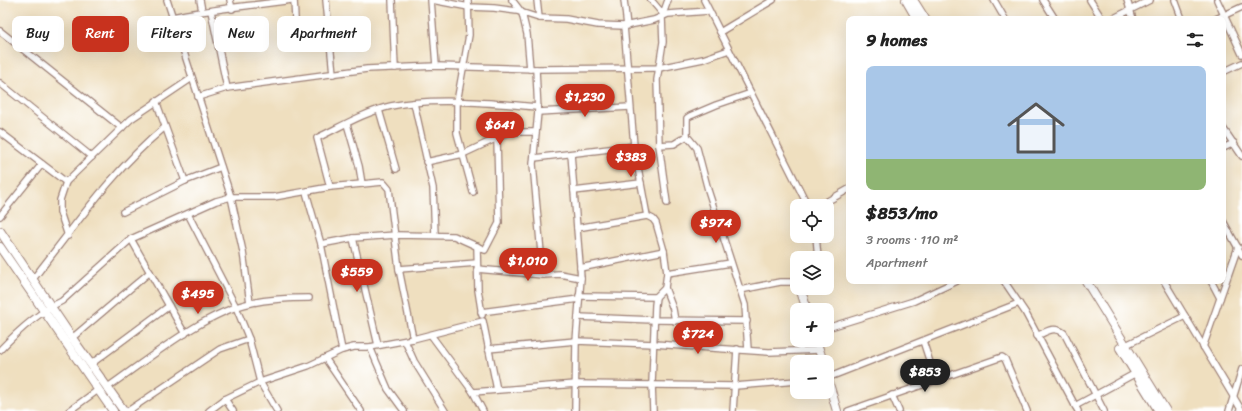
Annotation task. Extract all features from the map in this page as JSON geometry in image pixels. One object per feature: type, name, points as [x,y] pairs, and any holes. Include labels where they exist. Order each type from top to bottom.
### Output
[{"type":"main road","points":[[906,0],[915,16]]},
{"type":"main road","points":[[913,0],[923,16]]},
{"type":"main road","points":[[0,231],[52,306],[72,338],[124,411]]},
{"type":"main road","points":[[0,247],[113,411]]},
{"type":"main road","points":[[1081,284],[1166,411]]},
{"type":"main road","points":[[1088,284],[1136,373],[1159,411]]},
{"type":"main road","points":[[818,347],[821,355]]},
{"type":"main road","points":[[833,399],[837,411]]},
{"type":"street","points":[[167,0],[172,16]]},
{"type":"street","points":[[200,0],[202,11]]},
{"type":"street","points":[[230,0],[232,9]]},
{"type":"street","points":[[177,16],[202,11],[232,9],[291,0]]},
{"type":"street","points":[[294,0],[295,16]]},
{"type":"street","points":[[326,0],[332,74]]},
{"type":"street","points":[[392,0],[395,68]]},
{"type":"street","points":[[436,66],[432,0],[469,7],[494,8],[522,12],[539,18],[566,19],[598,25],[626,26],[662,15],[709,11]]},
{"type":"street","points":[[468,0],[469,35],[457,102],[457,133],[473,192]]},
{"type":"street","points":[[512,0],[522,12],[533,69],[538,110],[534,158],[543,275]]},
{"type":"street","points":[[537,0],[539,18]]},
{"type":"street","points":[[624,0],[630,107],[634,146],[647,216]]},
{"type":"street","points":[[651,0],[662,15]]},
{"type":"street","points":[[667,203],[659,145],[657,80],[663,42],[662,15],[668,0]]},
{"type":"street","points":[[704,0],[804,199]]},
{"type":"street","points":[[720,32],[773,0]]},
{"type":"street","points":[[994,0],[1003,16]]},
{"type":"street","points":[[1043,0],[1053,16]]},
{"type":"street","points":[[1090,0],[1100,16]]},
{"type":"street","points":[[1127,0],[1132,16]]},
{"type":"street","points":[[1118,16],[1150,0]]},
{"type":"street","points":[[1175,0],[1181,16]]},
{"type":"street","points":[[1217,0],[1224,16],[1242,7]]},
{"type":"street","points":[[210,11],[227,88]]},
{"type":"street","points":[[1226,20],[1242,54]]},
{"type":"street","points":[[0,31],[122,128]]},
{"type":"street","points":[[198,97],[227,88],[367,69],[436,66],[533,69],[659,68],[702,59],[729,50]]},
{"type":"street","points":[[183,52],[231,198],[243,252],[250,303]]},
{"type":"street","points":[[1226,71],[1242,63]]},
{"type":"street","points":[[68,236],[60,212],[60,200],[66,182],[122,128],[156,101],[192,78]]},
{"type":"street","points":[[0,83],[92,157]]},
{"type":"street","points":[[748,350],[745,304],[708,190],[697,148],[687,136],[687,118],[716,105],[751,93]]},
{"type":"street","points":[[156,101],[185,181]]},
{"type":"street","points":[[330,187],[317,138],[379,110],[414,103],[457,102],[496,103],[538,110],[630,107]]},
{"type":"street","points":[[414,103],[433,188],[435,235]]},
{"type":"street","points":[[379,110],[396,169]]},
{"type":"street","points":[[347,124],[359,166],[362,184]]},
{"type":"street","points":[[33,280],[68,236],[83,212],[117,172],[165,127]]},
{"type":"street","points":[[0,132],[66,182]]},
{"type":"street","points":[[426,162],[463,154],[510,132],[536,132]]},
{"type":"street","points":[[1226,132],[1242,156]]},
{"type":"street","points":[[659,145],[674,144],[687,136]]},
{"type":"street","points":[[321,244],[354,238],[396,235],[435,235],[454,236],[485,250],[499,223],[497,138]]},
{"type":"street","points":[[1226,147],[1234,144]]},
{"type":"street","points":[[534,158],[634,146]]},
{"type":"street","points":[[572,154],[581,278],[576,341],[575,411]]},
{"type":"street","points":[[0,216],[42,164]]},
{"type":"street","points":[[123,212],[185,181],[221,167]]},
{"type":"street","points":[[1,348],[32,321],[52,306],[62,301],[131,239],[216,201],[231,198],[274,197],[330,187],[383,182],[389,190],[396,235],[399,269],[413,339]]},
{"type":"street","points":[[574,191],[641,183]]},
{"type":"street","points":[[831,199],[846,191]]},
{"type":"street","points":[[306,192],[321,244],[342,350]]},
{"type":"street","points":[[188,214],[236,307],[249,340],[260,382],[277,411]]},
{"type":"street","points":[[577,228],[647,216],[653,219],[656,223],[664,251],[667,273],[665,288],[674,309],[675,321]]},
{"type":"street","points":[[1226,226],[1242,255]]},
{"type":"street","points":[[354,238],[378,345]]},
{"type":"street","points":[[131,239],[185,334]]},
{"type":"street","points":[[477,246],[477,270],[481,312],[497,390]]},
{"type":"street","points":[[1226,281],[1238,247]]},
{"type":"street","points":[[580,268],[664,251]]},
{"type":"street","points":[[667,273],[731,262]]},
{"type":"street","points":[[399,269],[477,263]]},
{"type":"street","points":[[477,270],[543,275],[560,274],[581,278]]},
{"type":"street","points":[[72,338],[150,272]]},
{"type":"street","points":[[740,290],[780,282],[790,282]]},
{"type":"street","points":[[834,326],[914,301],[951,284]]},
{"type":"street","points":[[1006,284],[1019,303],[1076,408],[1136,373]]},
{"type":"street","points":[[1166,284],[1242,410]]},
{"type":"street","points":[[1213,284],[1220,298]]},
{"type":"street","points":[[1203,346],[1225,284]]},
{"type":"street","points":[[653,411],[652,384],[656,297],[665,288]]},
{"type":"street","points":[[481,312],[579,298],[656,297]]},
{"type":"street","points":[[108,387],[215,315],[250,303],[283,298],[309,298]]},
{"type":"street","points":[[834,374],[1019,303]]},
{"type":"street","points":[[91,364],[169,306]]},
{"type":"street","points":[[1123,347],[1185,316]]},
{"type":"street","points":[[578,317],[747,322]]},
{"type":"street","points":[[209,411],[225,399],[260,382],[308,366],[354,346],[370,346],[405,341],[483,321]]},
{"type":"street","points":[[1037,336],[1052,329],[1059,329],[1064,333],[1104,411]]},
{"type":"street","points":[[431,334],[473,392],[483,411]]},
{"type":"street","points":[[128,411],[220,349],[249,340]]},
{"type":"street","points":[[405,341],[414,361],[445,411]]},
{"type":"street","points":[[488,349],[576,341],[654,344],[769,352],[819,350]]},
{"type":"street","points":[[923,341],[936,380]]},
{"type":"street","points":[[370,346],[388,389],[404,411]]},
{"type":"street","points":[[733,411],[737,349]]},
{"type":"street","points":[[848,411],[1002,357],[1005,359],[1026,411]]},
{"type":"street","points":[[325,358],[361,411]]},
{"type":"street","points":[[1229,411],[1239,384],[1242,369]]},
{"type":"street","points":[[473,392],[576,384],[735,386],[790,381]]},
{"type":"street","points":[[69,411],[98,390]]},
{"type":"street","points":[[892,395],[899,411]]},
{"type":"street","points":[[225,399],[233,411]]}]
